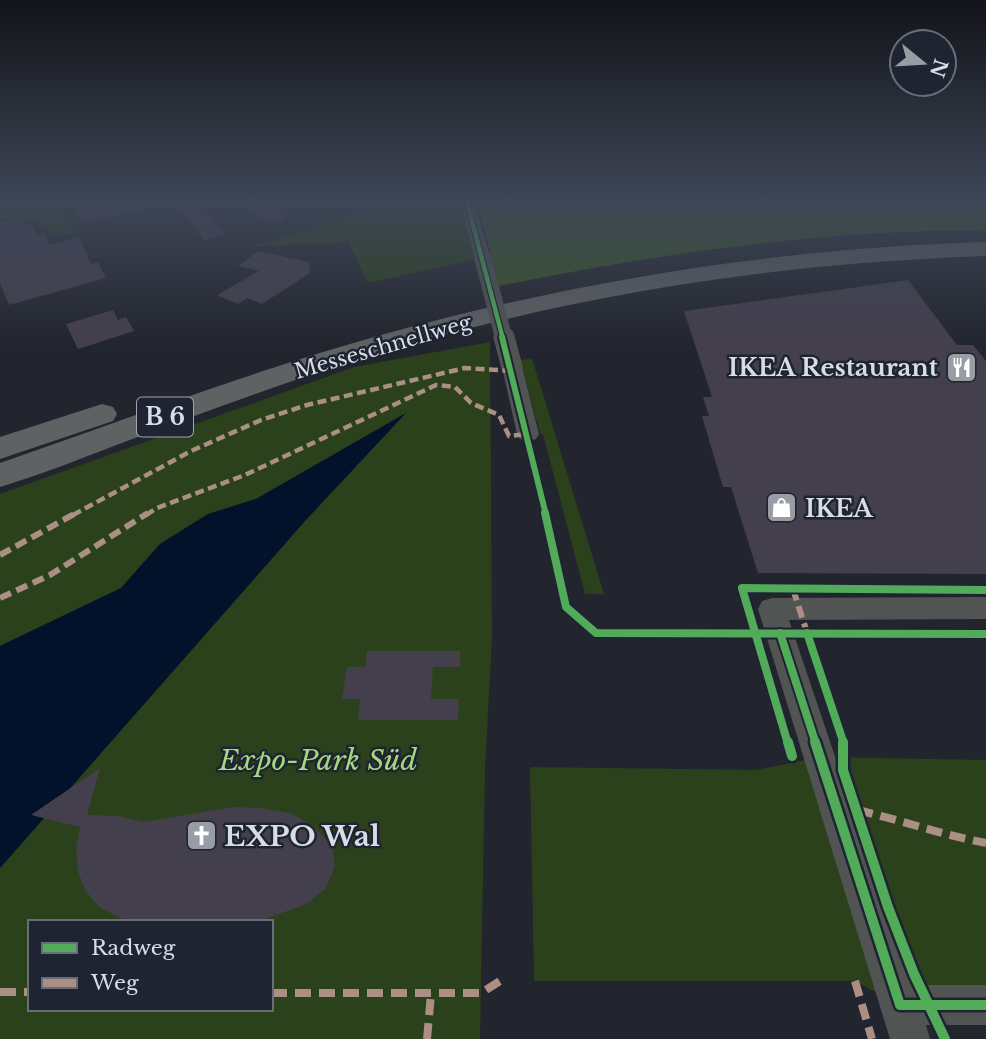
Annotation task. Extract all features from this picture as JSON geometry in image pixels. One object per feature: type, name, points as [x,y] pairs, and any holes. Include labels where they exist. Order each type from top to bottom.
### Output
[{"type":"highway","name":"Messeschnellweg","points":[[0,448],[313,343],[447,306],[628,267],[750,250]]},
{"type":"highway","name":"Messeschnellweg","points":[[0,475],[267,381],[435,330],[568,297],[774,264],[877,254],[954,250]]},
{"type":"highway","points":[[267,381],[416,352]]},
{"type":"street","points":[[481,250],[528,434]]},
{"type":"street","points":[[986,608],[772,609],[905,1022],[986,1005]]},
{"type":"green space","points":[[352,250],[473,250],[475,259],[368,283]]},
{"type":"green space","points":[[490,250],[707,250],[620,263],[499,286]]},
{"type":"green space","name":"Expo-Park Süd","points":[[490,342],[492,639],[485,768],[480,1039],[0,1039],[0,868],[304,522],[403,415],[256,499],[208,514],[160,544],[121,588],[0,646],[0,494],[354,367]]},
{"type":"green space","points":[[532,359],[604,594],[585,594],[543,434],[540,433],[520,360]]},
{"type":"green space","points":[[821,757],[986,760],[986,1005],[900,1005],[855,981],[534,981],[530,767],[756,770]]},
{"type":"water","points":[[406,413],[304,522],[0,868],[0,646],[121,588],[160,544],[208,514],[256,499]]},
{"type":"building","points":[[0,250],[85,250],[91,264],[98,262],[106,278],[9,305],[0,283]]},
{"type":"building","points":[[258,251],[309,262],[310,273],[262,304],[248,298],[238,304],[217,295],[259,271],[238,266]]},
{"type":"building","points":[[908,280],[957,345],[973,345],[986,361],[986,574],[758,573],[731,487],[723,487],[702,416],[709,416],[703,397],[712,397],[684,311]]},
{"type":"building","points":[[113,310],[118,320],[126,317],[134,331],[78,349],[66,324]]},
{"type":"building","points":[[367,651],[460,651],[460,667],[433,667],[431,699],[459,699],[458,720],[358,720],[360,699],[342,699],[347,667],[365,667]]},
{"type":"building","name":"EXPO Wal","points":[[100,768],[87,815],[117,816],[145,822],[233,807],[262,808],[293,814],[314,827],[332,845],[335,866],[326,888],[307,904],[262,920],[123,920],[98,906],[85,890],[78,871],[76,849],[80,827],[31,815]]},
{"type":"marked path","points":[[0,555],[191,451],[261,420],[307,405],[465,368],[513,371]]},
{"type":"marked path","points":[[0,598],[50,575],[157,508],[245,475],[436,385],[451,385],[471,403],[499,415],[509,436],[528,434],[527,429]]},
{"type":"marked path","points":[[793,589],[809,639]]},
{"type":"marked path","points":[[857,810],[915,823],[948,836],[986,843]]},
{"type":"marked path","points":[[273,993],[481,993],[500,981]]},
{"type":"marked path","points":[[855,981],[872,1039]]},
{"type":"marked path","points":[[0,992],[28,992]]},
{"type":"marked path","points":[[427,1039],[431,994]]},
{"type":"cycle path","points":[[480,250],[528,434],[566,607],[596,633],[986,634]]},
{"type":"cycle path","points":[[792,756],[742,588],[986,590]]},
{"type":"cycle path","points":[[780,633],[900,1005],[986,1005]]},
{"type":"cycle path","points":[[807,633],[844,744],[843,770],[888,907],[928,1007],[945,1039]]},
{"type":"place","name":"IKEA Restaurant","points":[[961,367]]},
{"type":"place","name":"IKEA","points":[[782,508]]},
{"type":"place","name":"EXPO Wal","points":[[201,836]]}]
